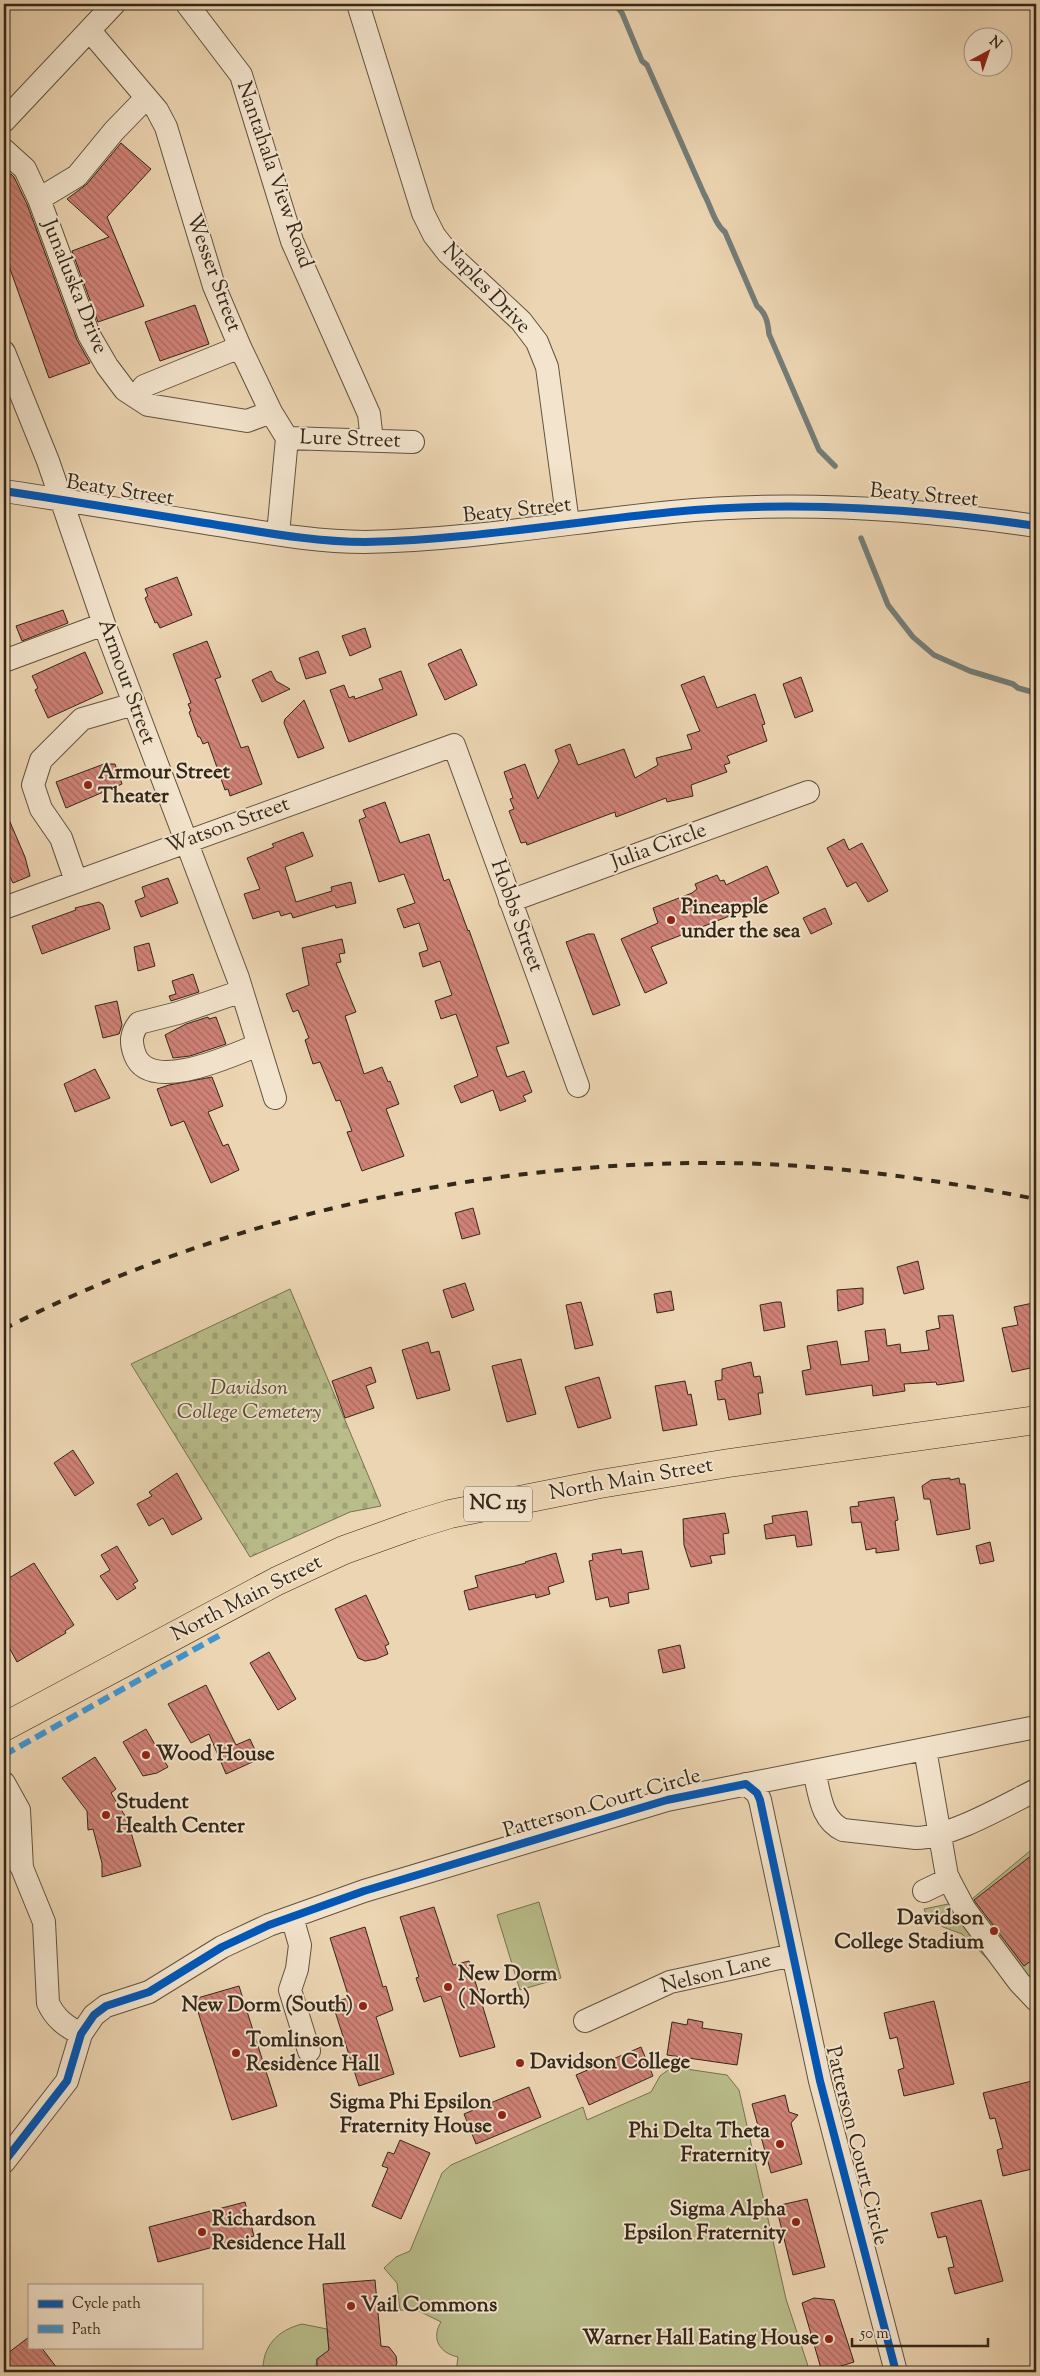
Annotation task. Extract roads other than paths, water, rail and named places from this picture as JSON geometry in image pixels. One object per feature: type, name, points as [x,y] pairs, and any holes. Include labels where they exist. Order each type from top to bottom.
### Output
[{"type":"main road","name":"North Main Street","points":[[4,1727],[276,1581],[344,1550],[450,1514],[600,1484],[729,1463],[1036,1420]]},
{"type":"street","points":[[4,121],[114,4]]},
{"type":"street","name":"Nantahala View Road","points":[[187,4],[241,75],[292,241],[369,414],[372,441]]},
{"type":"street","name":"Naples Drive","points":[[358,4],[423,213],[434,235],[448,253],[521,320],[537,342],[548,366],[568,523]]},
{"type":"street","name":"Wesser Street","points":[[90,31],[157,110],[166,127],[214,286],[271,412],[287,438]]},
{"type":"street","points":[[39,199],[77,176],[114,131],[146,98]]},
{"type":"street","name":"Junaluska Drive","points":[[4,150],[25,169],[39,199],[89,335],[107,366],[125,390],[148,405],[247,421],[271,412]]},
{"type":"street","points":[[136,397],[144,386],[240,347]]},
{"type":"street","name":"Armour Street","points":[[4,352],[48,461],[104,624],[242,991],[275,1098]]},
{"type":"street","points":[[278,534],[287,438]]},
{"type":"street","name":"Lure Street","points":[[287,438],[414,442]]},
{"type":"street","name":"Beaty Street","points":[[4,491],[278,534],[365,542],[420,539],[710,509],[815,506],[898,510],[1036,526]]},
{"type":"street","points":[[4,661],[104,624]]},
{"type":"street","points":[[76,881],[61,838],[41,810],[33,785],[38,768],[41,760],[51,748],[82,719],[134,704]]},
{"type":"street","name":"Watson Street","points":[[4,908],[454,745]]},
{"type":"street","name":"Hobbs Street","points":[[454,745],[578,1086]]},
{"type":"street","name":"Julia Circle","points":[[510,900],[808,792]]},
{"type":"street","points":[[242,991],[178,1013],[139,1022],[132,1032],[132,1046],[136,1058],[148,1068],[163,1071],[186,1071],[258,1045]]},
{"type":"street","points":[[746,1784],[814,1772],[1036,1726]]},
{"type":"street","points":[[925,1749],[939,1834],[949,1879],[964,1908],[1019,1982],[1036,2000]]},
{"type":"street","points":[[814,1772],[823,1807],[835,1826],[843,1830],[916,1838],[950,1831],[1036,1790]]},
{"type":"street","points":[[4,1783],[19,1810],[22,1868]]},
{"type":"street","name":"Patterson Court Circle","points":[[81,2034],[94,2015],[106,2006],[149,1992],[222,1947],[269,1925],[364,1892],[667,1800],[746,1784],[757,1793],[760,1800],[820,2081],[896,2372]]},
{"type":"street","points":[[4,1840],[22,1868],[44,1922],[48,2003],[53,2014],[63,2024],[81,2034],[68,2081],[4,2162]]},
{"type":"street","points":[[924,1891],[949,1879]]},
{"type":"street","points":[[292,1917],[300,1944],[297,1969],[290,1990],[309,2051]]},
{"type":"street","name":"Nelson Lane","points":[[585,2021],[670,1982],[793,1955]]},
{"type":"waterway","points":[[615,4],[622,13],[642,61],[647,65],[713,214],[725,232],[757,306],[764,315],[769,334],[819,450],[835,466]]},
{"type":"waterway","points":[[861,538],[888,605],[913,637],[934,655],[970,671],[1036,693]]},
{"type":"railway","points":[[4,1329],[87,1290],[173,1256],[263,1227],[354,1203],[446,1185],[539,1172],[632,1165],[724,1163],[803,1166],[920,1179],[1036,1199]]},
{"type":"place","name":"Armour Street Theater","points":[[88,785]]},
{"type":"place","name":"Pineapple under the sea","points":[[671,920]]},
{"type":"place","name":"Wood House","points":[[146,1755]]},
{"type":"place","name":"Student Health Center","points":[[106,1815]]},
{"type":"place","name":"Davidson College Stadium","points":[[994,1931]]},
{"type":"place","name":"New Dorm ( North)","points":[[448,1987]]},
{"type":"place","name":"New Dorm (South)","points":[[363,2006]]},
{"type":"place","name":"Tomlinson Residence Hall","points":[[236,2053]]},
{"type":"place","name":"Davidson College","points":[[520,2063]]},
{"type":"place","name":"Sigma Phi Epsilon Fraternity House","points":[[502,2115]]},
{"type":"place","name":"Phi Delta Theta Fraternity","points":[[780,2144]]},
{"type":"place","name":"Sigma Alpha Epsilon Fraternity","points":[[796,2222]]},
{"type":"place","name":"Richardson Residence Hall","points":[[202,2232]]},
{"type":"place","name":"Vail Commons","points":[[351,2306]]},
{"type":"place","name":"Warner Hall Eating House","points":[[829,2339]]},
{"type":"park label","name":"Davidson College Cemetery","points":[[249,1401]]}]
